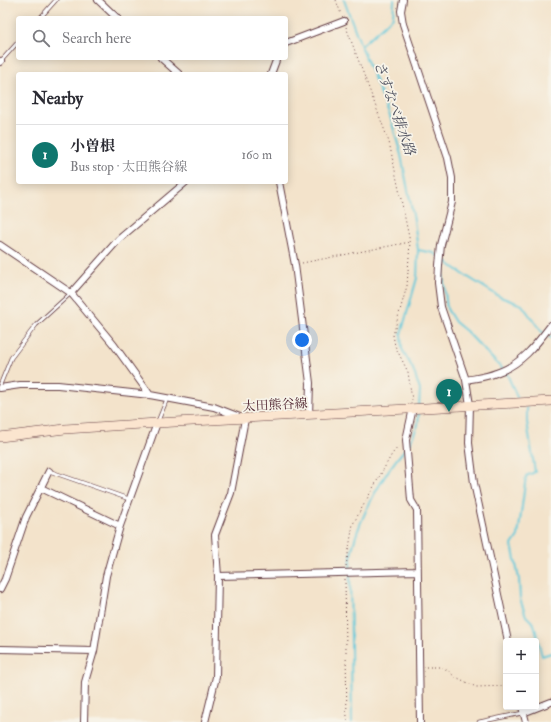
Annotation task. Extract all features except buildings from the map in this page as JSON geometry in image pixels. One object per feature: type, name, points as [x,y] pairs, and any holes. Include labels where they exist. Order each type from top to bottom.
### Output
[{"type":"main road","name":"太田熊谷線","points":[[0,437],[65,429],[551,401]]},
{"type":"street","points":[[98,0],[115,16]]},
{"type":"street","points":[[402,0],[401,11],[403,24],[448,158],[452,178],[452,202],[440,252],[438,283],[441,307],[466,380],[470,406],[470,443],[474,483],[507,638]]},
{"type":"street","points":[[288,42],[344,21]]},
{"type":"street","points":[[163,60],[177,72]]},
{"type":"street","points":[[272,72],[276,60]]},
{"type":"street","points":[[71,293],[119,239],[184,184]]},
{"type":"street","points":[[279,184],[295,265],[310,383],[309,415]]},
{"type":"street","points":[[0,244],[71,293],[114,345],[150,395]]},
{"type":"street","points":[[466,380],[499,372],[515,364],[531,351],[549,327]]},
{"type":"street","points":[[0,387],[20,385],[58,385],[150,395],[214,407],[245,419],[231,493],[215,535],[218,576],[216,677],[205,722]]},
{"type":"street","points":[[417,408],[406,440],[411,500],[417,510],[420,722]]},
{"type":"street","points":[[84,722],[85,682],[94,651],[106,576],[129,499],[157,423]]},
{"type":"street","points":[[0,589],[3,577],[26,517],[49,471]]},
{"type":"street","points":[[41,488],[120,526]]},
{"type":"street","points":[[218,576],[417,571]]},
{"type":"street","points":[[0,649],[94,651]]},
{"type":"street","points":[[539,705],[551,702]]},
{"type":"street","points":[[522,710],[526,722]]},
{"type":"lane","points":[[42,16],[56,0]]},
{"type":"lane","points":[[1,61],[16,44]]},
{"type":"lane","points":[[0,387],[11,358],[23,341],[36,325],[71,293]]},
{"type":"lane","points":[[157,423],[167,398]]},
{"type":"lane","points":[[49,471],[129,499]]},
{"type":"lane","points":[[479,722],[522,710]]},
{"type":"path","points":[[336,0],[389,142],[410,242],[407,286],[393,335],[395,346],[408,372],[417,408]]},
{"type":"path","points":[[295,265],[410,242]]},
{"type":"path","points":[[419,667],[440,667],[476,687],[503,686]]},
{"type":"waterway","name":"さすなべ排水路","points":[[344,0],[390,116],[401,155],[414,220],[418,250],[417,278],[401,334],[402,349],[413,369],[420,390],[419,407]]},
{"type":"waterway","points":[[361,46],[393,17],[394,0]]},
{"type":"waterway","points":[[418,250],[434,253],[438,256]]},
{"type":"waterway","points":[[441,258],[463,274],[500,297],[522,305],[541,331],[551,338]]},
{"type":"waterway","points":[[445,261],[443,275],[447,309],[455,322],[466,331],[507,374],[517,397]]},
{"type":"waterway","points":[[527,408],[527,422],[535,472],[526,476],[518,536],[512,545],[519,579],[520,599],[526,616],[534,624],[542,656],[551,653]]},
{"type":"waterway","points":[[409,444],[418,425],[419,411]]},
{"type":"waterway","points":[[352,722],[350,568],[352,549],[367,508],[389,470],[405,449]]},
{"type":"place","name":"小曽根","points":[[449,412]]}]
